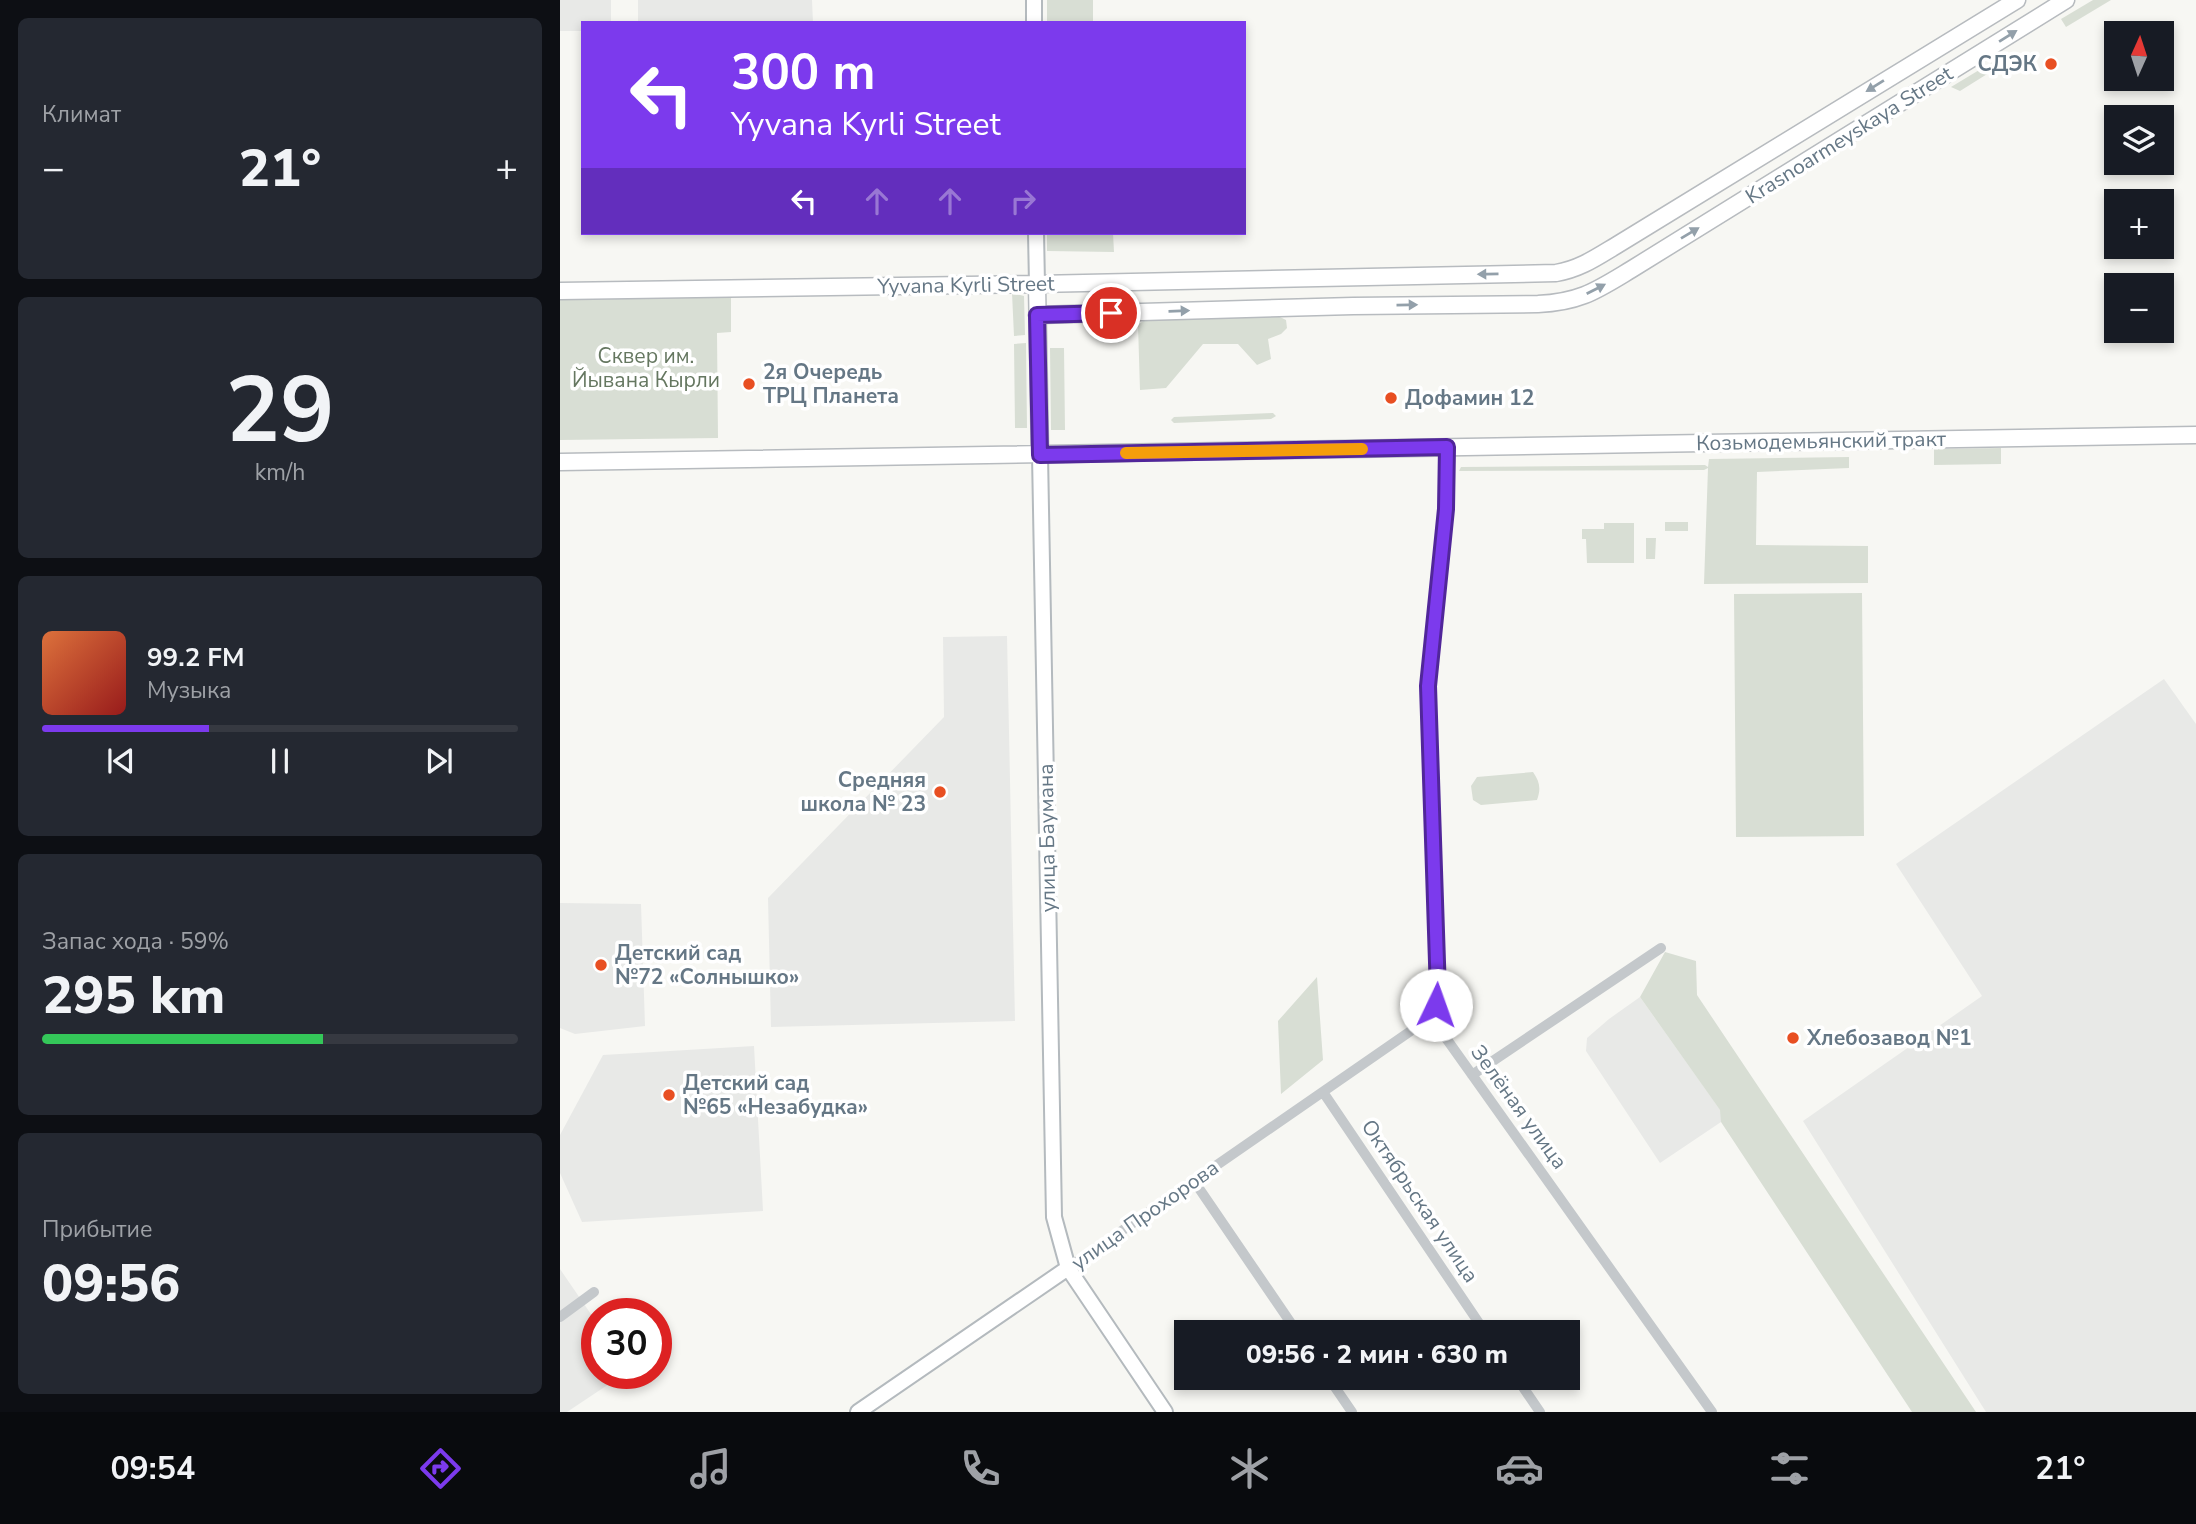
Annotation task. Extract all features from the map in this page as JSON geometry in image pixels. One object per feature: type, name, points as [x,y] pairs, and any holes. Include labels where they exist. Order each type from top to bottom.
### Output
[{"type":"main road","name":"Krasnoarmeyskaya Street","points":[[1617,245],[2017,0]]},
{"type":"main road","name":"Krasnoarmeyskaya Street","points":[[1632,269],[2066,0]]},
{"type":"main road","points":[[1913,63],[1928,86]]},
{"type":"main road","points":[[1850,102],[1864,126]]},
{"type":"main road","points":[[1617,245],[1632,269]]},
{"type":"main road","name":"Yyvana Kyrli Street","points":[[560,291],[1556,273],[1581,267],[1617,245]]},
{"type":"main road","name":"Yyvana Kyrli Street","points":[[1037,315],[1558,303],[1595,291],[1632,269]]},
{"type":"main road","points":[[1279,279],[1280,308]]},
{"type":"main road","name":"улица Баумана","points":[[1037,284],[1040,455]]},
{"type":"main road","name":"Козьмодемьянский тракт","points":[[1447,447],[2196,435]]},
{"type":"main road","points":[[560,462],[1447,447]]},
{"type":"street","points":[[1034,0],[1034,21]]},
{"type":"street","name":"улица Баумана","points":[[1036,235],[1037,284]]},
{"type":"street","points":[[1431,1017],[1438,993],[1428,686],[1446,509],[1447,447]]},
{"type":"street","name":"улица Баумана","points":[[1040,455],[1054,1217],[1068,1268],[1166,1412]]},
{"type":"street","points":[[1472,1075],[1661,948]]},
{"type":"street","name":"Зелёная улица","points":[[1431,1017],[1712,1412]]},
{"type":"street","name":"улица Прохорова","points":[[858,1412],[1431,1017]]},
{"type":"street","name":"Октябрьская улица","points":[[1323,1092],[1477,1320]]},
{"type":"street","points":[[1194,1181],[1289,1320]]},
{"type":"street","points":[[561,1314],[594,1292]]},
{"type":"street","points":[[1337,1390],[1352,1412]]},
{"type":"street","points":[[1525,1390],[1540,1412]]},
{"type":"shaded area","points":[[560,0],[611,0],[611,21],[581,21],[581,31],[560,31]]},
{"type":"shaded area","points":[[638,0],[812,0],[813,21],[638,21]]},
{"type":"shaded area","name":"Средняя школа № 23","points":[[1007,636],[1015,1021],[771,1027],[768,898],[944,717],[943,637]]},
{"type":"shaded area","points":[[2164,679],[2196,724],[2196,1412],[1986,1412],[1803,1121],[1982,996],[1896,864]]},
{"type":"shaded area","name":"Детский сад №72 «Солнышко»","points":[[560,903],[641,904],[645,1026],[575,1034],[560,1028]]},
{"type":"shaded area","points":[[1640,997],[1721,1111],[1721,1122],[1660,1163],[1586,1051],[1587,1038]]},
{"type":"shaded area","name":"Детский сад №65 «Незабудка»","points":[[754,1046],[763,1211],[582,1222],[560,1173],[560,1135],[603,1055]]},
{"type":"shaded area","points":[[560,1269],[581,1300],[581,1389],[602,1389],[567,1412],[560,1412]]},
{"type":"green space","points":[[1047,0],[1093,0],[1093,21],[1047,21]]},
{"type":"green space","points":[[2093,0],[2111,0],[2066,27],[2061,19]]},
{"type":"green space","points":[[2004,55],[2008,61],[1960,91],[1951,87]]},
{"type":"green space","points":[[1047,235],[1113,235],[1114,252],[1047,251]]},
{"type":"green space","points":[[1012,293],[1024,296],[1025,335],[1014,336]]},
{"type":"green space","name":"Сквер им. Йывана Кырли","points":[[731,297],[731,332],[717,333],[718,438],[560,440],[560,300]]},
{"type":"green space","points":[[1276,315],[1286,320],[1287,328],[1281,334],[1268,339],[1271,359],[1257,365],[1238,344],[1203,344],[1166,388],[1140,390],[1138,325],[1147,318]]},
{"type":"green space","points":[[1026,343],[1027,428],[1015,428],[1014,344]]},
{"type":"green space","points":[[1050,348],[1064,348],[1065,430],[1051,430]]},
{"type":"green space","points":[[1273,413],[1276,416],[1271,419],[1174,423],[1171,420],[1174,417]]},
{"type":"green space","points":[[2001,448],[2001,464],[1934,465],[1934,449]]},
{"type":"green space","points":[[1849,457],[1849,468],[1757,472],[1756,545],[1868,546],[1868,583],[1704,584],[1708,468],[1459,471],[1461,467],[1708,467],[1709,459]]},
{"type":"green space","points":[[1665,522],[1688,522],[1688,531],[1665,531]]},
{"type":"green space","points":[[1604,523],[1634,523],[1634,563],[1587,563],[1586,539],[1582,539],[1582,529],[1604,529]]},
{"type":"green space","points":[[1646,538],[1656,538],[1655,559],[1646,559]]},
{"type":"green space","points":[[1862,593],[1864,836],[1736,837],[1734,594]]},
{"type":"green space","points":[[1533,772],[1539,786],[1537,800],[1481,805],[1473,800],[1471,786],[1477,777]]},
{"type":"green space","points":[[1665,952],[1696,961],[1697,995],[1976,1412],[1912,1412],[1721,1122],[1720,1110],[1640,997]]},
{"type":"green space","points":[[1317,977],[1323,1060],[1281,1094],[1278,1021]]},
{"type":"slow traffic","points":[[1126,453],[1362,449]]},
{"type":"place","name":"СДЭК","points":[[2051,64]]},
{"type":"place","name":"2я Очередь ТРЦ Планета","points":[[749,384]]},
{"type":"place","name":"Дофамин 12","points":[[1391,398]]},
{"type":"place","name":"Средняя школа № 23","points":[[940,792]]},
{"type":"place","name":"Детский сад №72 «Солнышко»","points":[[601,965]]},
{"type":"place","name":"Хлебозавод №1","points":[[1793,1038]]},
{"type":"place","name":"Детский сад №65 «Незабудка»","points":[[669,1095]]},
{"type":"route","points":[[1111,313],[1037,315],[1040,455],[1447,447],[1446,509],[1428,686],[1438,993],[1436,1005]]}]
